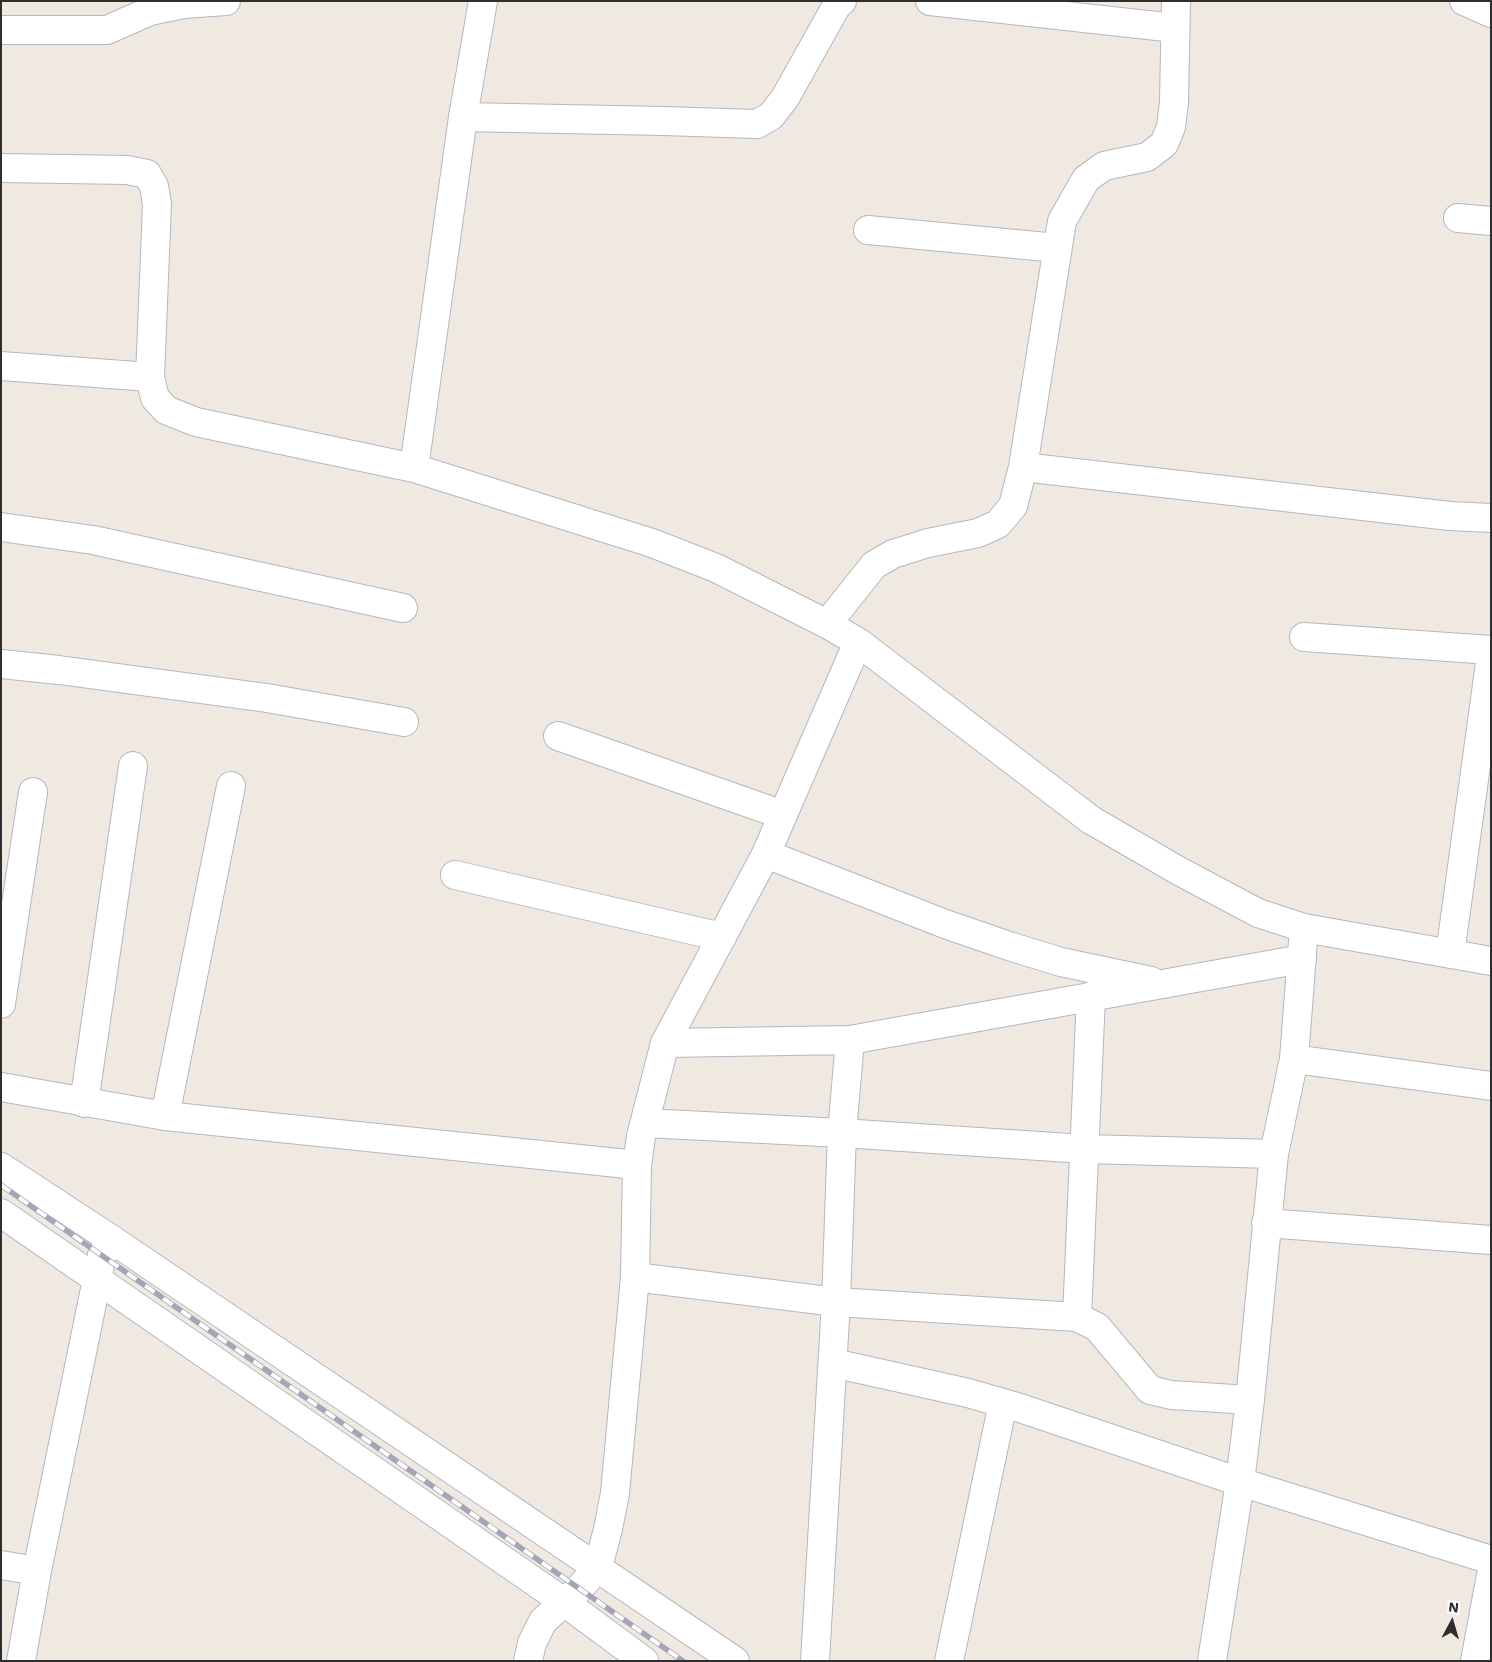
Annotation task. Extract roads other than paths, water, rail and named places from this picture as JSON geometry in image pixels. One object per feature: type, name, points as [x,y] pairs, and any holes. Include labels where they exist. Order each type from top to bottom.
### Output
[{"type":"street","points":[[1,30],[107,30],[150,11],[184,4],[226,1]]},
{"type":"street","points":[[414,468],[463,117],[483,1]]},
{"type":"street","points":[[463,117],[663,120],[757,124],[771,116],[785,98],[837,6],[842,1]]},
{"type":"street","points":[[930,1],[1175,28]]},
{"type":"street","points":[[827,624],[874,565],[893,554],[928,543],[978,533],[998,524],[1013,506],[1023,467],[1062,220],[1086,179],[1104,166],[1147,157],[1164,144],[1171,128],[1174,102],[1176,1]]},
{"type":"street","points":[[1464,1],[1491,13]]},
{"type":"street","points":[[1,168],[127,170],[146,174],[154,186],[157,204],[150,377],[156,398],[166,410],[196,422],[414,468],[652,542],[716,568],[827,624],[858,642],[1091,820],[1258,913],[1304,928],[1491,961]]},
{"type":"street","points":[[1458,218],[1491,221]]},
{"type":"street","points":[[868,230],[1057,248]]},
{"type":"street","points":[[1,366],[150,377]]},
{"type":"street","points":[[1023,467],[1450,516],[1491,518]]},
{"type":"street","points":[[1,528],[93,540],[403,608]]},
{"type":"street","points":[[1304,637],[1491,650]]},
{"type":"street","points":[[528,1661],[532,1643],[543,1622],[579,1589],[598,1567],[608,1529],[615,1493],[635,1277],[638,1165],[645,1123],[665,1044],[766,854],[858,642]]},
{"type":"street","points":[[1450,954],[1491,656]]},
{"type":"street","points":[[1,664],[267,698],[404,722]]},
{"type":"street","points":[[558,736],[783,815]]},
{"type":"street","points":[[84,1102],[133,766]]},
{"type":"street","points":[[165,1116],[231,786]]},
{"type":"street","points":[[1,1004],[33,792]]},
{"type":"street","points":[[766,854],[945,924],[1009,946],[1061,962],[1164,984]]},
{"type":"street","points":[[455,875],[722,937]]},
{"type":"street","points":[[1212,1661],[1240,1482],[1274,1154],[1294,1059],[1304,928]]},
{"type":"street","points":[[665,1044],[850,1040],[1302,959]]},
{"type":"street","points":[[1077,1318],[1091,996]]},
{"type":"street","points":[[815,1661],[833,1363],[842,1133],[850,1040]]},
{"type":"street","points":[[1294,1059],[1491,1086]]},
{"type":"street","points":[[1,1087],[165,1116],[638,1165]]},
{"type":"street","points":[[645,1123],[842,1133],[1085,1149],[1274,1154]]},
{"type":"street","points":[[1,1167],[111,1239],[736,1661]]},
{"type":"street","points":[[1,1213],[564,1602],[644,1661]]},
{"type":"street","points":[[1266,1223],[1491,1240]]},
{"type":"street","points":[[21,1661],[37,1570],[97,1278],[102,1255],[111,1239]]},
{"type":"street","points":[[635,1277],[836,1302],[1077,1318],[1096,1327],[1150,1390],[1171,1395],[1250,1400]]},
{"type":"street","points":[[833,1363],[968,1393],[1003,1403],[1240,1482],[1491,1560]]},
{"type":"street","points":[[949,1661],[1003,1403]]},
{"type":"street","points":[[1,1565],[37,1570]]},
{"type":"street","points":[[1475,1661],[1488,1604],[1491,1575]]},
{"type":"railway","points":[[1,1185],[683,1661]]}]
